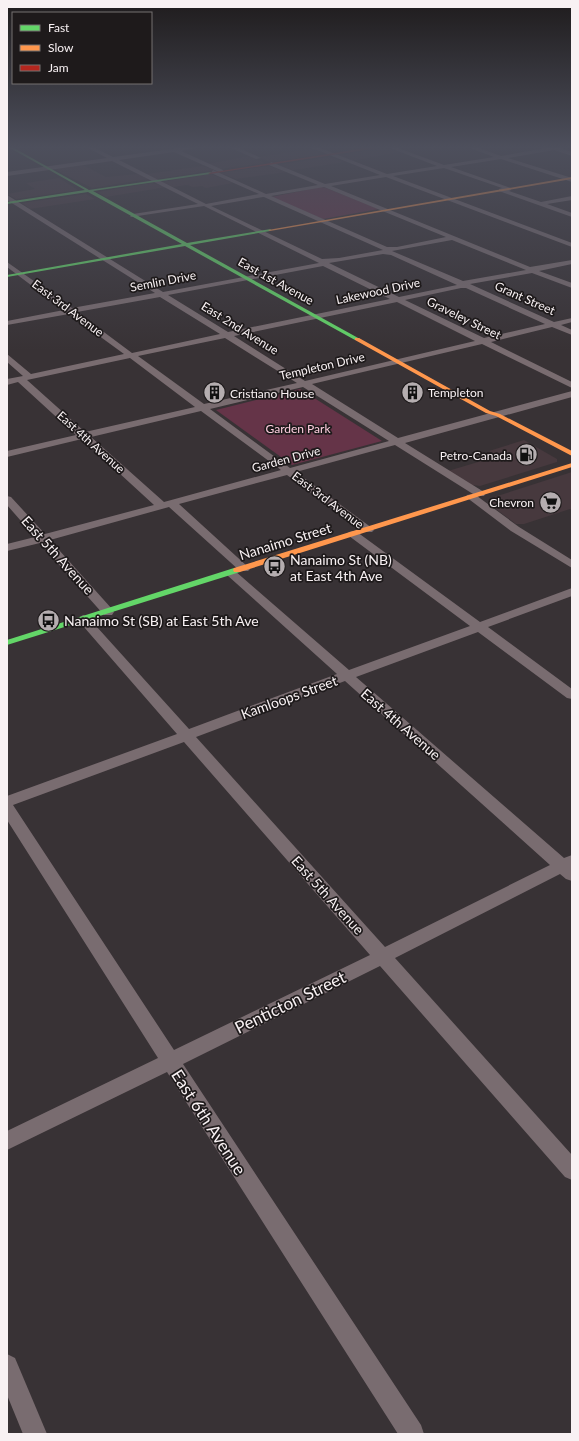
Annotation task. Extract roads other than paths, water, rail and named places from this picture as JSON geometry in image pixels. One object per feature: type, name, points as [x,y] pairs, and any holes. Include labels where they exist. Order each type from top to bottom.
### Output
[{"type":"main road","points":[[7,276],[355,215]]},
{"type":"main road","name":"East 1st Avenue","points":[[134,216],[492,414],[572,454]]},
{"type":"main road","name":"East 1st Avenue","points":[[492,414],[572,465]]},
{"type":"main road","name":"Nanaimo Street","points":[[7,643],[572,465]]},
{"type":"street","name":"East 2nd Avenue","points":[[35,215],[396,442],[475,496],[515,529],[572,565]]},
{"type":"street","points":[[134,216],[139,215]]},
{"type":"street","name":"Graveley Street","points":[[226,215],[572,384]]},
{"type":"street","name":"Grant Street","points":[[309,215],[572,333]]},
{"type":"street","points":[[398,215],[572,286]]},
{"type":"street","points":[[492,215],[572,245]]},
{"type":"street","name":"Semlin Drive","points":[[7,323],[453,238]]},
{"type":"street","name":"Lakewood Drive","points":[[7,382],[572,262]]},
{"type":"street","name":"East 3rd Avenue","points":[[7,264],[368,530]]},
{"type":"street","name":"Templeton Drive","points":[[7,454],[572,320]]},
{"type":"street","name":"East 4th Avenue","points":[[7,357],[25,378],[84,436],[244,568]]},
{"type":"street","name":"Garden Drive","points":[[7,548],[289,472],[492,414],[572,394]]},
{"type":"street","name":"East 5th Avenue","points":[[7,499],[108,612]]},
{"type":"street","name":"East 3rd Avenue","points":[[353,534],[572,694]]},
{"type":"street","name":"East 4th Avenue","points":[[231,573],[346,676],[569,868]]},
{"type":"street","name":"Kamloops Street","points":[[7,802],[572,592]]},
{"type":"street","name":"East 5th Avenue","points":[[83,619],[572,1170]]},
{"type":"street","name":"East 6th Avenue","points":[[7,808],[412,1434]]},
{"type":"street","name":"Penticton Street","points":[[7,1141],[382,956],[569,868]]},
{"type":"street","points":[[7,1366],[35,1434]]},
{"type":"place","name":"Templeton","points":[[412,392]]},
{"type":"place","name":"Cristiano House","points":[[215,393]]},
{"type":"place","name":"Petro-Canada","points":[[527,455]]},
{"type":"place","name":"Chevron","points":[[550,502]]},
{"type":"place","name":"Nanaimo St (NB) at East 4th Ave","points":[[275,567]]},
{"type":"place","name":"Nanaimo St (SB) at East 5th Ave","points":[[49,620]]},
{"type":"park label","name":"Garden Park","points":[[298,428]]}]
